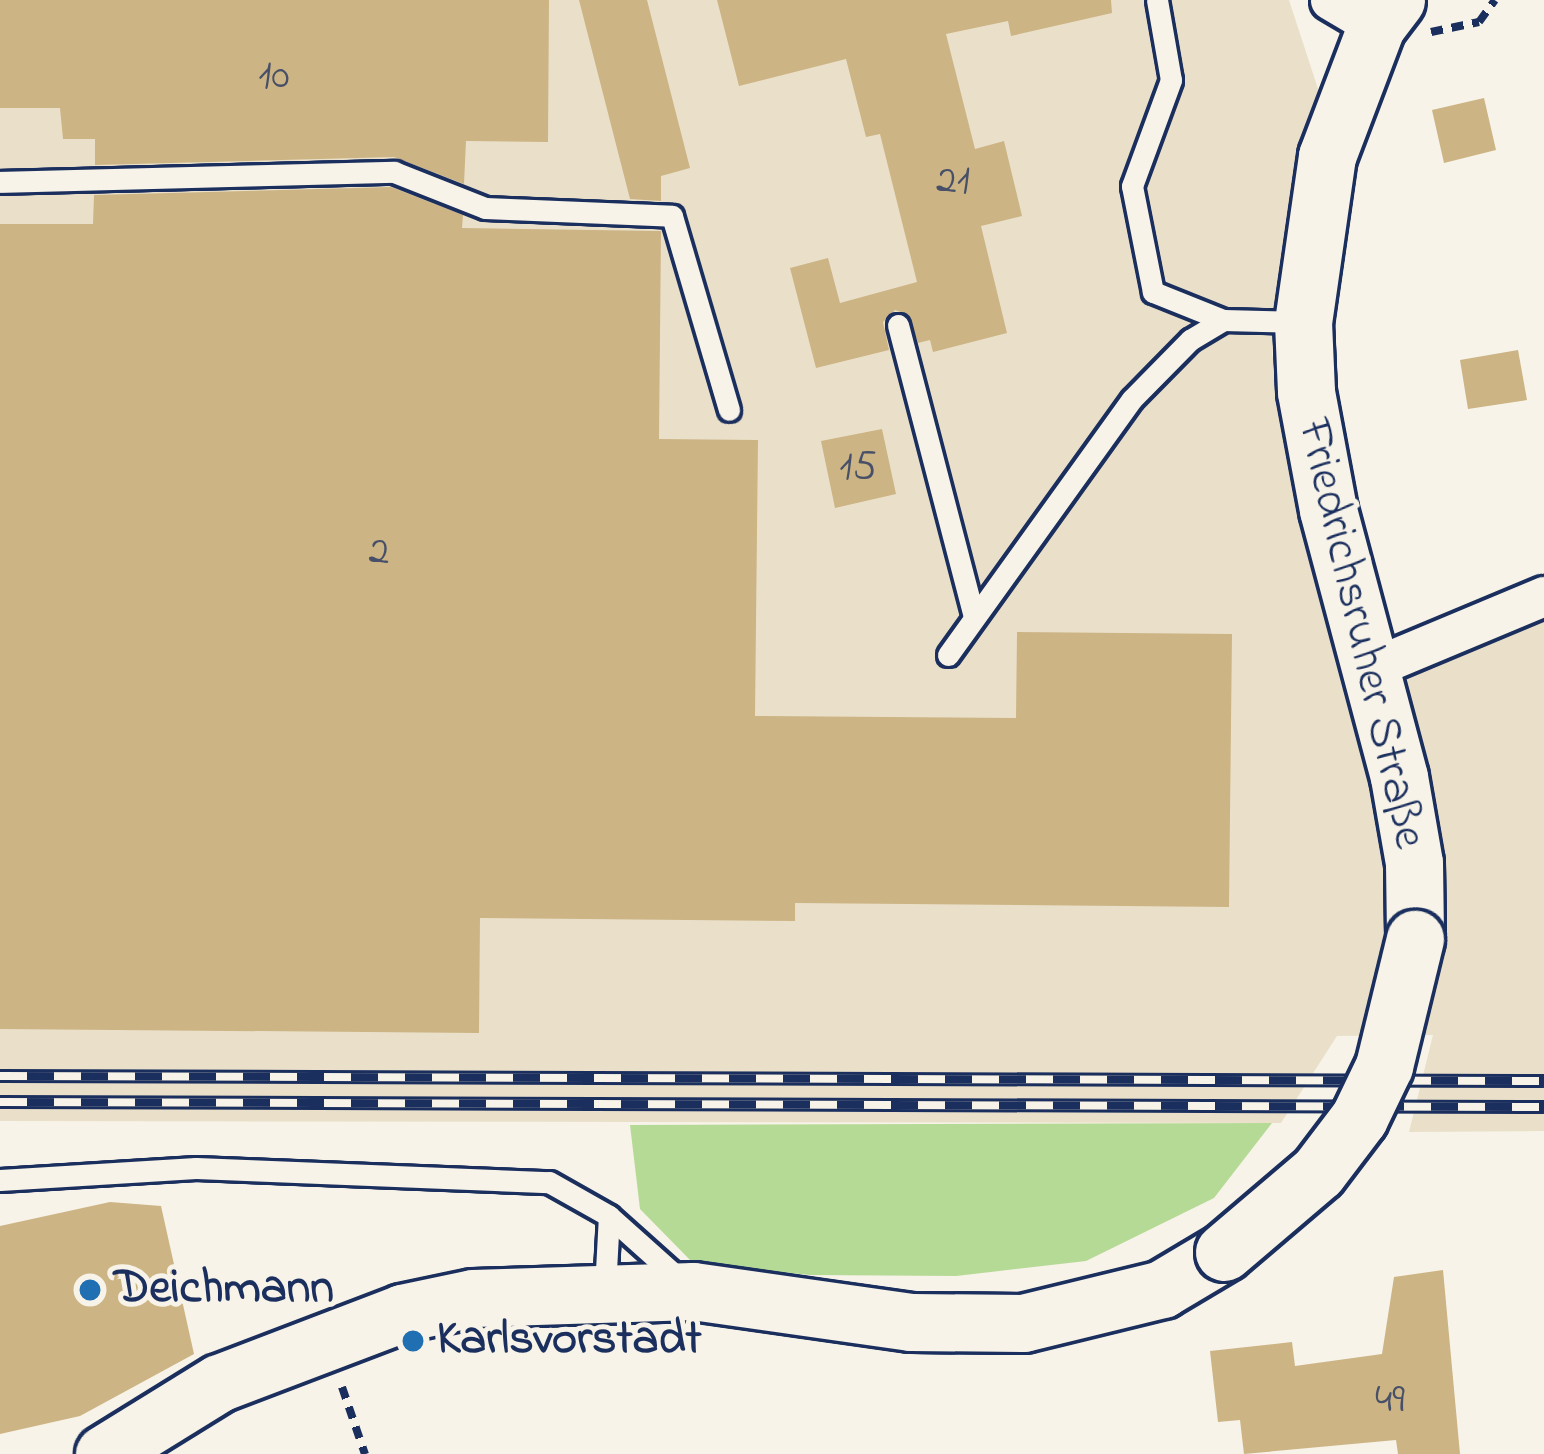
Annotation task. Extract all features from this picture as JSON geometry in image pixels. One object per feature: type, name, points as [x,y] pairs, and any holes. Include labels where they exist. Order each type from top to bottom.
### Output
[{"type":"main road","name":"Friedrichsruher Straße","points":[[104,1454],[219,1382],[402,1313],[473,1298],[605,1289],[693,1291],[911,1322],[1023,1322],[1162,1289],[1224,1252],[1318,1172],[1359,1118],[1384,1066],[1415,939],[1414,863],[1374,668],[1328,510],[1306,392],[1304,322],[1327,156],[1367,9]]},
{"type":"main road","name":"Friedrichsruher Straße","points":[[167,1454],[244,1390],[326,1343]]},
{"type":"main road","points":[[66,1454],[219,1382]]},
{"type":"street","points":[[1374,668],[1544,596]]},
{"type":"lane","points":[[1156,0],[1171,80],[1132,186],[1153,292],[1223,320],[1304,322]]},
{"type":"lane","points":[[0,182],[394,172],[485,208],[672,216],[729,410]]},
{"type":"lane","points":[[948,655],[1132,399],[1223,320]]},
{"type":"lane","points":[[898,326],[974,616]]},
{"type":"lane","points":[[0,1180],[196,1168],[549,1182],[609,1216],[693,1291]]},
{"type":"lane","points":[[605,1289],[609,1216]]},
{"type":"path","points":[[326,1343],[365,1454]]},
{"type":"shaded area","points":[[0,0],[1289,0],[1321,98],[1272,354],[1342,688],[1544,606],[1544,1131],[1409,1132],[1433,1035],[1337,1036],[1281,1123],[0,1121]]},
{"type":"green space","points":[[1272,1123],[1214,1198],[1086,1261],[956,1276],[810,1275],[693,1263],[640,1209],[630,1125]]},
{"type":"building","points":[[0,0],[549,0],[548,142],[466,141],[464,184],[394,157],[95,165],[95,139],[63,139],[60,108],[0,108]]},
{"type":"building","points":[[579,0],[647,0],[690,168],[661,176],[661,201],[630,199]]},
{"type":"building","points":[[717,0],[1111,0],[1112,13],[1011,36],[1008,21],[946,34],[975,149],[1004,141],[1022,216],[981,226],[1007,333],[933,352],[930,340],[918,343],[909,315],[895,310],[883,322],[889,350],[816,368],[790,268],[828,258],[840,303],[917,282],[880,134],[866,137],[846,59],[739,86]]},
{"type":"building","points":[[1484,98],[1496,150],[1444,163],[1432,110]]},
{"type":"building","points":[[391,187],[463,215],[462,228],[661,231],[659,439],[758,440],[755,716],[1016,718],[1017,632],[1232,634],[1229,907],[795,903],[795,921],[480,918],[479,1033],[0,1029],[0,224],[93,224],[94,195]]},
{"type":"building","points":[[1518,350],[1527,400],[1468,409],[1460,360]]},
{"type":"building","points":[[882,429],[896,494],[835,508],[821,441]]},
{"type":"building","name":"Deichmann","points":[[110,1202],[161,1206],[194,1354],[80,1416],[0,1434],[0,1226]]},
{"type":"building","points":[[1443,1270],[1460,1454],[1398,1454],[1396,1440],[1244,1454],[1240,1420],[1218,1422],[1210,1351],[1292,1342],[1295,1366],[1382,1354],[1394,1277]]},
{"type":"railway","points":[[0,1076],[1544,1081]]},
{"type":"railway","points":[[0,1102],[1544,1107]]},
{"type":"place","name":"Deichmann","points":[[90,1290]]},
{"type":"place","name":"Karlsvorstadt","points":[[413,1341]]}]
